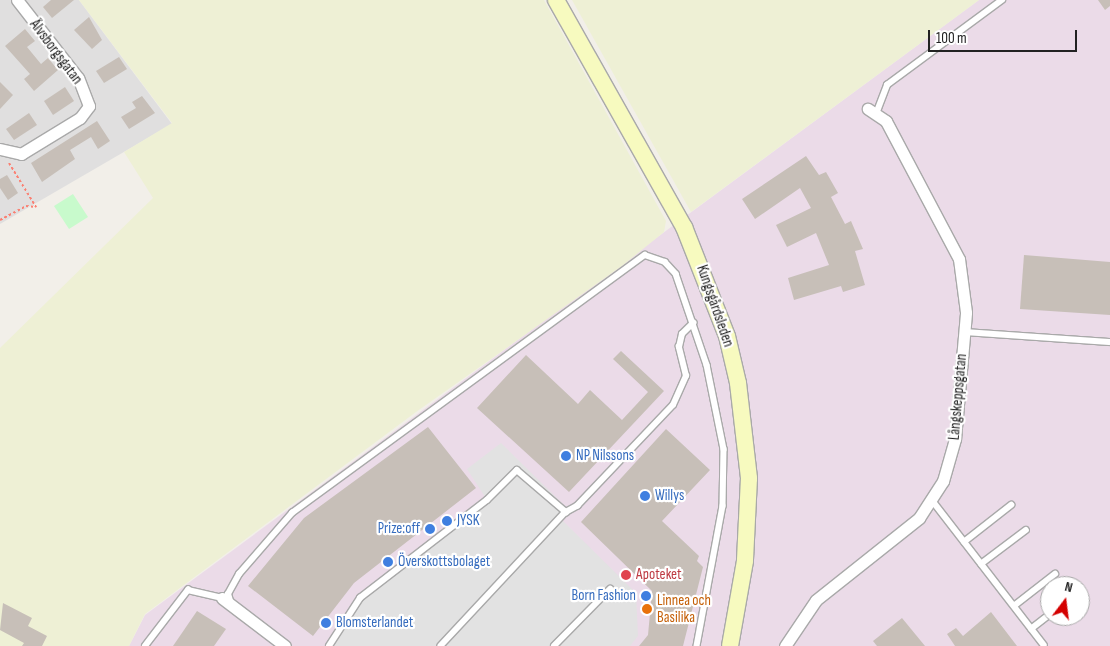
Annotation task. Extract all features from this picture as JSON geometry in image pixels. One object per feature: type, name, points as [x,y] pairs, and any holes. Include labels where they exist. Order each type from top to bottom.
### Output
[{"type":"main road","name":"Kungsgårdsleden","points":[[556,0],[684,227],[727,336],[741,402],[749,478],[745,561],[730,646]]},
{"type":"street","name":"Älvsborgsgatan","points":[[1,149],[20,154],[80,118],[89,106],[78,78],[17,0]]},
{"type":"street","name":"Långskeppsgatan","points":[[785,646],[816,600],[903,534],[932,500],[955,439],[966,294],[953,242],[886,121],[872,112]]},
{"type":"street","points":[[226,599],[285,646]]},
{"type":"lane","points":[[872,112],[887,85],[1002,0]]},
{"type":"lane","points":[[145,646],[188,590],[226,599],[239,574],[292,513],[645,255],[665,262],[676,274],[707,365],[724,449],[723,506],[697,646]]},
{"type":"lane","points":[[441,646],[566,512],[577,506],[673,405],[686,376],[679,347],[682,334],[693,323]]},
{"type":"lane","points":[[964,332],[1110,342]]},
{"type":"lane","points":[[329,646],[360,598],[487,500],[517,470],[566,512]]},
{"type":"lane","points":[[932,500],[1044,645]]},
{"type":"lane","points":[[964,542],[1011,506]]},
{"type":"lane","points":[[982,564],[1026,530]]},
{"type":"lane","points":[[1014,606],[1055,574]]},
{"type":"lane","points":[[554,646],[610,589]]},
{"type":"lane","points":[[1032,629],[1040,622]]},
{"type":"path","points":[[0,220],[26,206],[36,206],[1,149]]},
{"type":"shaded area","points":[[0,0],[79,0],[172,124],[0,224]]},
{"type":"shaded area","points":[[979,0],[1110,0],[1110,646],[129,646],[145,615]]},
{"type":"shaded area","points":[[501,443],[566,507],[437,646],[331,646],[360,598],[489,503],[467,469]]},
{"type":"shaded area","points":[[560,518],[636,593],[638,636],[630,646],[441,646]]},
{"type":"green space","points":[[79,0],[544,0],[666,221],[664,232],[622,266],[416,412],[145,614],[129,646],[0,646],[0,348],[153,198],[124,152],[172,123]]},
{"type":"green space","points":[[572,0],[979,0],[691,212]]},
{"type":"green space","points":[[73,194],[88,217],[69,229],[54,206]]},
{"type":"building","points":[[51,0],[74,0],[52,18],[43,7]]},
{"type":"building","points":[[1098,0],[1110,0],[1110,6],[1105,10]]},
{"type":"building","points":[[89,17],[102,40],[92,49],[74,30]]},
{"type":"building","points":[[25,29],[35,41],[27,47],[41,64],[48,58],[58,70],[34,91],[24,79],[30,74],[5,46]]},
{"type":"building","points":[[119,57],[127,69],[104,83],[96,71]]},
{"type":"building","points":[[0,82],[13,95],[0,109]]},
{"type":"building","points":[[65,87],[74,101],[53,115],[44,101]]},
{"type":"building","points":[[142,96],[155,113],[129,129],[121,117],[136,108],[132,102]]},
{"type":"building","points":[[29,113],[37,125],[14,140],[6,129]]},
{"type":"building","points":[[97,121],[110,141],[98,149],[91,137],[70,150],[75,159],[42,182],[31,163]]},
{"type":"building","points":[[806,156],[819,175],[826,172],[838,193],[831,197],[845,224],[851,221],[863,249],[855,251],[865,285],[843,292],[841,286],[794,300],[788,278],[829,265],[816,233],[787,247],[776,225],[811,208],[800,188],[755,219],[742,199]]},
{"type":"building","points":[[7,175],[18,193],[8,200],[0,188],[0,179]]},
{"type":"building","points":[[1024,255],[1110,262],[1110,315],[1020,309]]},
{"type":"building","name":"NP Nilssons","points":[[621,351],[664,391],[569,492],[477,408],[526,355],[578,404],[590,390],[622,420],[648,392],[613,359]]},
{"type":"building","points":[[428,427],[476,488],[354,583],[313,636],[248,586],[304,518]]},
{"type":"building","points":[[666,429],[710,470],[662,521],[699,556],[697,561],[703,567],[683,646],[639,646],[648,635],[652,591],[581,522]]},
{"type":"building","points":[[3,603],[32,618],[28,626],[47,636],[42,646],[22,646],[24,643],[0,630]]},
{"type":"building","points":[[197,611],[226,629],[214,646],[173,646]]},
{"type":"building","points":[[991,612],[1017,646],[955,646],[947,634],[956,628],[963,636]]},
{"type":"building","points":[[902,618],[925,646],[877,646],[873,641]]},
{"type":"place","name":"NP Nilssons","points":[[566,456]]},
{"type":"place","name":"Willys","points":[[645,496]]},
{"type":"place","name":"JYSK","points":[[447,521]]},
{"type":"place","name":"Prize:off","points":[[430,529]]},
{"type":"place","name":"Överskottsbolaget","points":[[388,562]]},
{"type":"place","name":"Apoteket","points":[[626,575]]},
{"type":"place","name":"Born Fashion","points":[[646,596]]},
{"type":"place","name":"Linnea och Basilika","points":[[647,609]]},
{"type":"place","name":"Blomsterlandet","points":[[326,623]]}]
